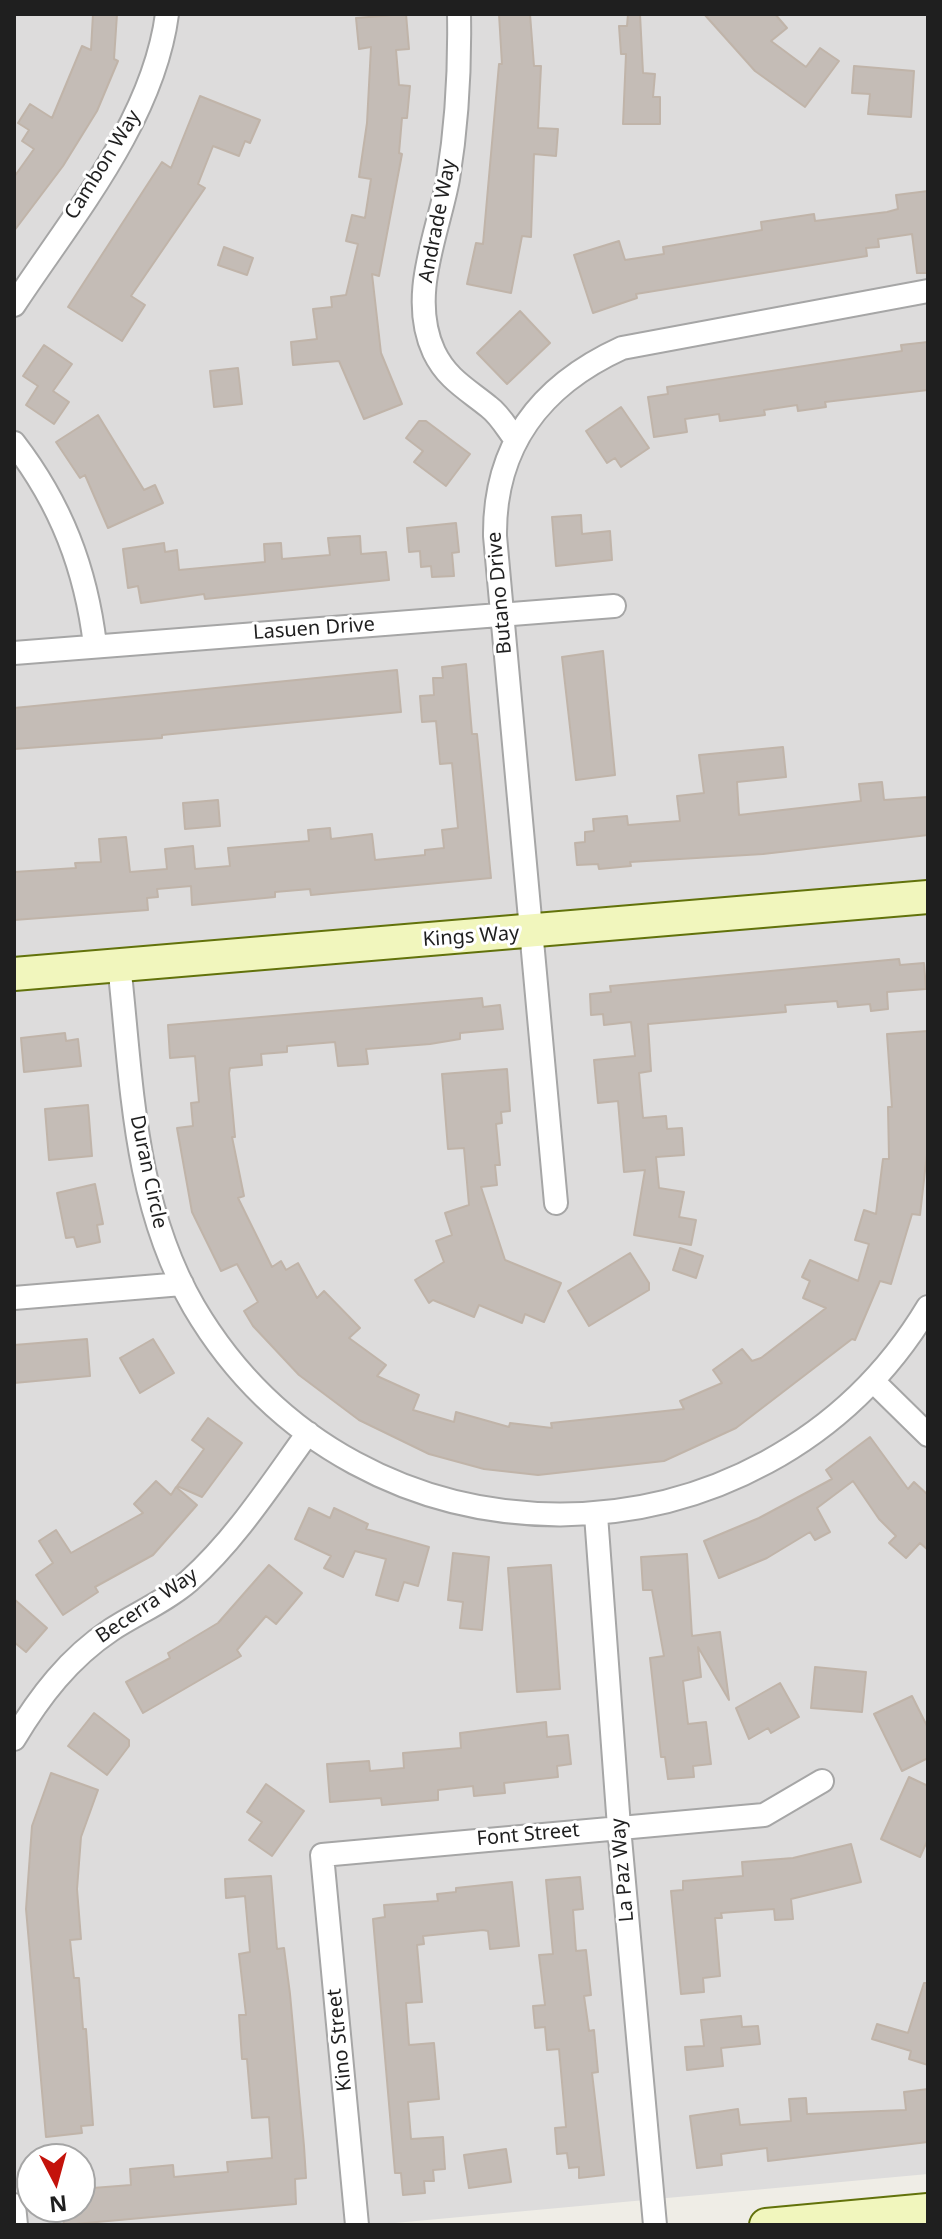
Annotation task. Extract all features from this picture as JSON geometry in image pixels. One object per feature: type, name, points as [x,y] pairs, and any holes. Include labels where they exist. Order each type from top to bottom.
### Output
[{"type":"street","name":"Cambon Way","points":[[14,305],[127,131],[148,89],[167,14]]},
{"type":"street","name":"Andrade Way","points":[[459,14],[455,125],[448,179],[426,274],[423,305],[428,336],[441,365],[462,389],[491,408],[516,440]]},
{"type":"street","name":"Butano Drive","points":[[556,1203],[495,521],[499,487],[516,440],[540,404],[564,381],[591,362],[622,348],[928,291]]},
{"type":"street","points":[[14,443],[52,499],[68,531],[85,584],[95,645]]},
{"type":"street","name":"Lasuen Drive","points":[[14,653],[614,606]]},
{"type":"street","name":"Kings Way","points":[[14,974],[530,933],[928,897]]},
{"type":"street","name":"Duran Circle","points":[[119,964],[139,1148],[151,1207],[182,1284],[211,1334],[239,1369],[308,1433],[387,1479],[429,1495],[502,1512],[596,1515],[679,1500],[761,1467],[836,1417],[873,1381],[928,1307]]},
{"type":"street","points":[[14,1298],[182,1284]]},
{"type":"street","points":[[873,1381],[928,1435]]},
{"type":"street","name":"Becerra Way","points":[[14,1739],[37,1700],[67,1666],[113,1628],[185,1584],[213,1559],[308,1433]]},
{"type":"street","name":"La Paz Way","points":[[596,1515],[619,1827],[655,2225]]},
{"type":"street","name":"Font Street","points":[[322,1855],[764,1815],[822,1781]]},
{"type":"street","name":"Kino Street","points":[[322,1855],[357,2225]]},
{"type":"street","points":[[14,2205],[16,2225]]},
{"type":"street","points":[[766,2225],[928,2210]]},
{"type":"shaded area","points":[[14,14],[928,14],[928,2174],[373,2225],[14,2225]]},
{"type":"building","points":[[93,14],[117,14],[114,59],[118,61],[97,111],[63,166],[14,231],[14,177],[34,149],[22,141],[29,130],[18,123],[30,104],[52,118],[82,46],[91,50]]},
{"type":"building","points":[[406,14],[409,49],[396,50],[399,85],[410,86],[407,118],[402,118],[399,153],[402,154],[379,276],[372,274],[381,353],[402,404],[364,419],[339,361],[293,365],[291,342],[317,339],[313,309],[332,307],[331,297],[346,295],[358,244],[346,241],[352,215],[365,218],[371,179],[359,177],[367,123],[371,47],[359,49],[356,18]]},
{"type":"building","points":[[499,14],[530,14],[534,66],[541,66],[538,128],[558,129],[556,156],[534,154],[531,237],[522,236],[511,293],[467,284],[476,243],[483,244],[499,64],[502,64]]},
{"type":"building","points":[[628,14],[640,14],[643,73],[655,74],[653,97],[660,97],[660,124],[623,124],[626,54],[621,54],[619,26],[627,26]]},
{"type":"building","points":[[704,14],[775,14],[787,28],[771,41],[806,67],[820,48],[839,61],[805,107],[755,71]]},
{"type":"building","points":[[854,66],[914,71],[911,117],[868,114],[870,94],[852,93]]},
{"type":"building","points":[[200,96],[260,120],[250,143],[245,141],[239,156],[213,146],[198,184],[205,188],[131,296],[145,305],[122,341],[68,307],[162,162],[171,168]]},
{"type":"building","points":[[928,191],[928,273],[917,273],[912,234],[878,239],[879,247],[866,248],[867,256],[636,294],[637,298],[593,313],[574,255],[619,241],[625,260],[664,254],[663,247],[762,230],[761,222],[814,214],[815,221],[887,212],[898,209],[896,195]]},
{"type":"building","points":[[224,247],[253,258],[247,275],[218,265]]},
{"type":"building","points":[[520,311],[550,343],[507,384],[477,353]]},
{"type":"building","points":[[928,342],[928,390],[825,402],[826,407],[798,411],[797,405],[764,410],[765,415],[720,421],[719,414],[685,419],[687,432],[654,437],[648,397],[668,394],[667,387],[902,351],[901,345]]},
{"type":"building","points":[[44,345],[72,364],[53,391],[69,402],[54,424],[26,405],[38,386],[23,376]]},
{"type":"building","points":[[238,368],[242,404],[214,407],[210,371]]},
{"type":"building","points":[[621,407],[649,448],[621,467],[615,458],[607,463],[586,431]]},
{"type":"building","points":[[98,415],[144,490],[155,485],[163,503],[108,528],[85,475],[80,478],[56,442]]},
{"type":"building","points":[[419,421],[426,421],[470,454],[446,486],[414,462],[423,451],[406,438]]},
{"type":"building","points":[[581,515],[582,534],[610,531],[612,560],[556,566],[552,517]]},
{"type":"building","points":[[456,523],[459,552],[452,553],[454,576],[432,577],[431,566],[421,567],[420,551],[409,552],[407,528]]},
{"type":"building","points":[[360,536],[361,554],[386,552],[389,580],[205,599],[204,594],[141,603],[138,586],[128,588],[123,549],[164,543],[165,552],[177,550],[179,570],[265,562],[264,544],[281,543],[282,559],[330,555],[328,538]]},
{"type":"building","points":[[603,651],[615,775],[576,780],[562,657]]},
{"type":"building","points":[[466,664],[472,734],[477,734],[491,878],[311,895],[310,889],[275,892],[275,897],[192,905],[191,886],[157,889],[158,897],[147,898],[148,910],[14,920],[14,872],[76,868],[75,863],[101,862],[99,839],[126,837],[130,872],[167,869],[165,849],[193,846],[195,869],[230,866],[228,848],[309,841],[308,830],[330,828],[331,839],[372,834],[375,860],[425,855],[425,850],[444,848],[442,830],[458,828],[452,763],[440,764],[436,721],[422,722],[420,696],[434,695],[433,678],[443,678],[442,667]]},
{"type":"building","points":[[397,670],[401,712],[162,735],[162,738],[14,749],[14,708]]},
{"type":"building","points":[[783,747],[786,777],[737,782],[739,815],[861,801],[859,784],[882,782],[884,800],[928,797],[928,835],[763,854],[630,862],[631,866],[599,869],[598,864],[577,865],[575,843],[585,842],[585,832],[594,831],[593,819],[627,816],[628,825],[680,821],[677,796],[704,793],[699,755]]},
{"type":"building","points":[[218,800],[220,826],[185,829],[183,803]]},
{"type":"building","points":[[899,959],[900,965],[924,963],[926,989],[887,992],[888,1009],[871,1011],[870,1004],[838,1007],[837,1001],[785,1005],[786,1012],[648,1024],[651,1071],[639,1073],[643,1118],[666,1116],[667,1129],[682,1128],[684,1155],[656,1157],[659,1188],[684,1192],[679,1217],[696,1220],[691,1245],[634,1235],[645,1170],[624,1172],[618,1101],[598,1103],[594,1060],[635,1056],[631,1022],[604,1025],[603,1014],[591,1015],[590,994],[611,992],[610,986]]},
{"type":"building","points":[[482,998],[483,1007],[500,1005],[503,1029],[460,1033],[460,1039],[430,1044],[366,1049],[368,1064],[338,1066],[335,1042],[287,1046],[287,1052],[261,1054],[262,1065],[230,1068],[229,1073],[235,1137],[232,1137],[244,1196],[238,1198],[272,1267],[281,1261],[286,1270],[298,1263],[317,1298],[324,1291],[360,1328],[349,1338],[386,1365],[377,1376],[419,1395],[413,1410],[454,1422],[456,1412],[509,1427],[510,1423],[552,1428],[551,1423],[684,1409],[680,1401],[722,1383],[713,1370],[742,1349],[752,1361],[761,1358],[826,1308],[803,1298],[810,1281],[802,1277],[810,1260],[858,1281],[869,1244],[855,1240],[864,1210],[876,1214],[883,1159],[889,1159],[888,1107],[892,1107],[887,1034],[928,1031],[928,1145],[920,1215],[912,1214],[891,1284],[880,1281],[855,1340],[852,1339],[736,1428],[664,1461],[538,1475],[484,1469],[429,1454],[359,1420],[299,1375],[253,1326],[244,1311],[258,1302],[237,1264],[221,1271],[192,1212],[177,1128],[193,1126],[191,1103],[199,1102],[195,1056],[170,1058],[168,1025]]},
{"type":"building","points":[[65,1033],[66,1041],[78,1039],[81,1066],[24,1072],[21,1038]]},
{"type":"building","points":[[507,1069],[510,1111],[501,1112],[502,1123],[496,1124],[500,1165],[495,1165],[497,1185],[481,1187],[505,1260],[561,1283],[544,1322],[525,1314],[522,1323],[479,1305],[474,1317],[433,1300],[429,1303],[415,1280],[444,1262],[436,1241],[452,1235],[445,1213],[469,1205],[464,1148],[448,1149],[442,1074]]},
{"type":"building","points":[[88,1105],[92,1156],[49,1160],[45,1109]]},
{"type":"building","points":[[95,1184],[103,1224],[97,1225],[100,1242],[77,1247],[74,1237],[66,1238],[57,1193]]},
{"type":"building","points":[[680,1248],[703,1256],[696,1278],[673,1270]]},
{"type":"building","points":[[630,1253],[649,1283],[649,1290],[589,1326],[568,1291]]},
{"type":"building","points":[[87,1339],[90,1376],[14,1383],[14,1345]]},
{"type":"building","points":[[153,1339],[174,1373],[140,1393],[120,1358]]},
{"type":"building","points":[[208,1418],[242,1443],[202,1497],[177,1486],[204,1449],[192,1440]]},
{"type":"building","points":[[870,1437],[908,1489],[914,1482],[928,1495],[928,1550],[920,1543],[906,1558],[889,1543],[896,1536],[879,1519],[853,1481],[817,1508],[830,1532],[815,1540],[810,1532],[767,1558],[719,1578],[704,1541],[759,1518],[832,1479],[826,1470]]},
{"type":"building","points":[[156,1481],[171,1495],[176,1487],[197,1505],[153,1555],[95,1587],[98,1592],[63,1615],[36,1575],[53,1563],[39,1541],[56,1530],[71,1553],[143,1513],[134,1504]]},
{"type":"building","points":[[309,1508],[330,1518],[334,1508],[368,1524],[366,1529],[429,1547],[418,1586],[404,1582],[398,1601],[376,1595],[386,1559],[355,1551],[343,1577],[324,1568],[331,1556],[295,1539]]},
{"type":"building","points":[[453,1553],[489,1557],[482,1630],[460,1628],[463,1602],[448,1600]]},
{"type":"building","points":[[687,1554],[692,1636],[720,1632],[729,1700],[698,1647],[701,1677],[683,1681],[688,1724],[706,1722],[711,1764],[693,1766],[694,1777],[668,1779],[665,1757],[661,1757],[650,1658],[664,1656],[652,1590],[643,1590],[641,1557]]},
{"type":"building","points":[[269,1565],[302,1593],[276,1624],[266,1616],[237,1650],[241,1656],[143,1713],[126,1682],[170,1658],[168,1653],[218,1623]]},
{"type":"building","points":[[551,1565],[560,1689],[517,1692],[508,1568]]},
{"type":"building","points":[[14,1599],[47,1628],[26,1652],[14,1642]]},
{"type":"building","points":[[815,1667],[866,1672],[862,1712],[811,1708]]},
{"type":"building","points":[[780,1683],[799,1717],[771,1733],[768,1728],[749,1739],[736,1708]]},
{"type":"building","points":[[912,1696],[928,1728],[928,1758],[902,1771],[874,1714]]},
{"type":"building","points":[[94,1713],[129,1740],[129,1746],[107,1775],[68,1746]]},
{"type":"building","points":[[546,1722],[547,1737],[568,1735],[571,1764],[557,1766],[558,1777],[504,1783],[505,1793],[474,1796],[473,1786],[438,1790],[438,1800],[382,1805],[381,1798],[330,1802],[327,1764],[369,1761],[370,1771],[404,1768],[403,1753],[461,1748],[460,1733]]},
{"type":"building","points":[[51,1773],[98,1790],[81,1837],[77,1889],[81,1939],[70,1940],[74,1978],[79,1978],[83,2029],[86,2029],[93,2125],[81,2126],[82,2133],[46,2137],[26,1909],[32,1826]]},
{"type":"building","points":[[909,1777],[928,1786],[928,1839],[920,1857],[881,1839]]},
{"type":"building","points":[[266,1784],[304,1811],[272,1856],[249,1840],[262,1822],[247,1812]]},
{"type":"building","points":[[851,1844],[861,1882],[791,1899],[793,1919],[775,1920],[774,1909],[721,1913],[722,1918],[715,1918],[720,1976],[703,1978],[704,1992],[681,1994],[671,1891],[683,1890],[683,1881],[743,1876],[742,1862],[793,1858]]},
{"type":"building","points":[[271,1876],[277,1949],[284,1948],[290,1994],[306,2178],[295,2179],[296,2204],[96,2222],[96,2188],[131,2185],[130,2169],[173,2165],[174,2177],[228,2172],[227,2162],[272,2158],[269,2117],[252,2118],[247,2059],[242,2059],[239,2015],[246,2015],[239,1954],[250,1952],[245,1896],[226,1898],[225,1879]]},
{"type":"building","points":[[580,1877],[583,1909],[573,1910],[576,1951],[586,1950],[591,1995],[584,1996],[589,2031],[594,2030],[598,2072],[592,2073],[604,2175],[579,2178],[579,2167],[569,2168],[567,2153],[557,2154],[555,2128],[566,2127],[559,2049],[547,2050],[545,2027],[535,2028],[533,2006],[545,2005],[539,1955],[553,1954],[546,1880]]},
{"type":"building","points":[[512,1882],[519,1946],[490,1949],[488,1931],[483,1930],[423,1936],[424,1944],[417,1945],[422,2002],[406,2003],[409,2045],[434,2043],[439,2099],[408,2102],[411,2139],[443,2137],[445,2169],[433,2170],[434,2181],[424,2181],[425,2193],[403,2195],[401,2173],[395,2173],[373,1919],[385,1917],[384,1905],[438,1901],[437,1894],[456,1892],[456,1888]]},
{"type":"building","points":[[924,1983],[928,1983],[928,2065],[909,2059],[911,2051],[872,2039],[877,2024],[908,2033]]},
{"type":"building","points":[[741,2016],[742,2027],[758,2026],[760,2044],[721,2048],[723,2066],[687,2070],[685,2047],[704,2046],[701,2020]]},
{"type":"building","points":[[928,2089],[928,2142],[768,2161],[767,2148],[721,2154],[722,2165],[697,2168],[690,2116],[738,2109],[740,2125],[791,2121],[789,2099],[806,2098],[807,2114],[906,2110],[904,2092]]},
{"type":"building","points":[[506,2149],[511,2182],[469,2188],[464,2155]]}]
